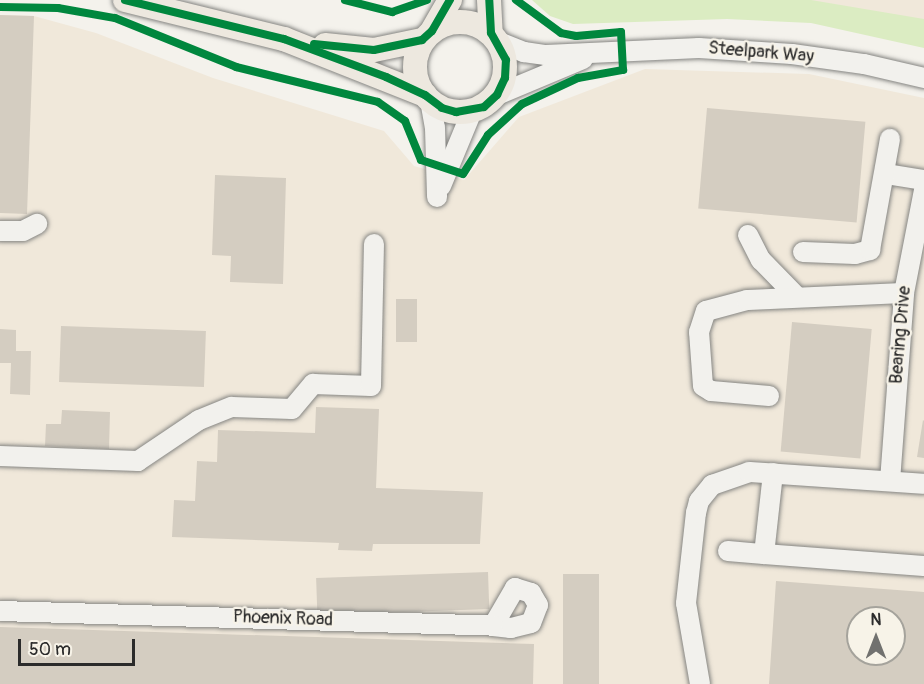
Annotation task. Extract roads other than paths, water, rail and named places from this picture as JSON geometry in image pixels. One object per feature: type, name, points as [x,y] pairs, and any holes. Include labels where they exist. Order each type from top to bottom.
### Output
[{"type":"main road","points":[[125,0],[284,39],[374,50],[427,36],[445,24],[465,23],[495,37]]},
{"type":"main road","points":[[428,98],[415,79],[415,57],[450,0]]},
{"type":"main road","points":[[284,39],[428,98],[442,108],[472,111],[496,95],[506,69],[495,37],[489,0]]},
{"type":"street","name":"Steelpark Way","points":[[495,37],[546,55],[699,48],[792,54],[864,63],[924,78]]},
{"type":"street","name":"Steelpark Way","points":[[496,95],[597,53]]},
{"type":"street","points":[[428,98],[435,128],[437,197],[472,111]]},
{"type":"street","points":[[803,252],[855,254],[870,250],[886,174],[890,140]]},
{"type":"street","points":[[886,174],[924,180]]},
{"type":"street","name":"Bearing Drive","points":[[890,481],[904,293],[924,190]]},
{"type":"street","points":[[0,231],[23,231],[37,224]]},
{"type":"street","points":[[748,235],[761,260],[796,296]]},
{"type":"street","points":[[0,456],[138,461],[199,420],[232,408],[291,409],[313,384],[371,386],[374,244]]},
{"type":"street","points":[[768,396],[711,391],[703,386],[699,332],[703,315],[714,307],[730,303],[796,296],[904,293]]},
{"type":"street","points":[[700,684],[686,603],[699,501],[722,478],[749,471],[924,484]]},
{"type":"street","points":[[764,554],[773,473]]},
{"type":"street","points":[[728,551],[924,566]]},
{"type":"street","name":"Phoenix Road","points":[[0,611],[493,626]]}]
